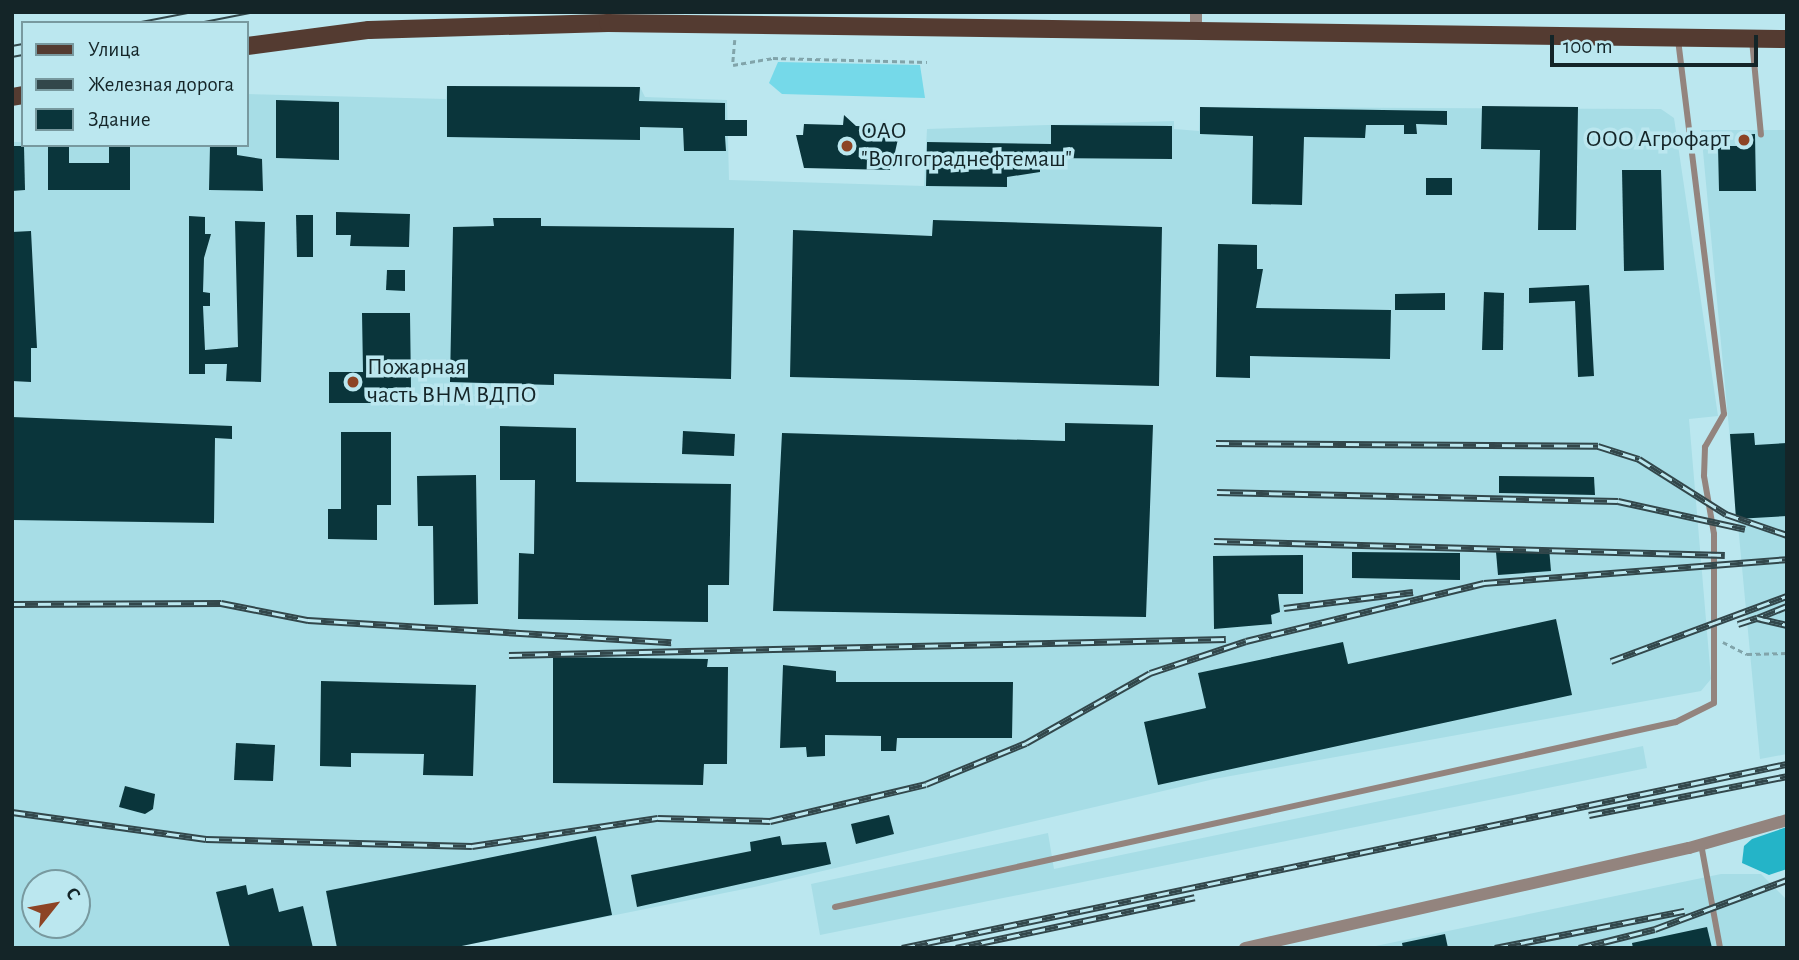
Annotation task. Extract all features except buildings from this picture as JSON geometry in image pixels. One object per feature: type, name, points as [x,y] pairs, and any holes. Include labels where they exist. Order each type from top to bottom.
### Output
[{"type":"main road","points":[[248,46],[369,30],[737,25],[775,19],[1196,32],[1787,39]]},
{"type":"street","points":[[1196,12],[1196,32]]},
{"type":"street","points":[[1245,948],[1701,844],[1787,820]]},
{"type":"lane","points":[[835,907],[1699,715],[1714,703],[1714,534],[1704,476],[1705,447],[1724,414],[1678,37]]},
{"type":"lane","points":[[1752,38],[1761,135]]},
{"type":"lane","points":[[1701,844],[1720,948]]},
{"type":"path","points":[[737,25],[733,65],[773,58],[927,62]]},
{"type":"path","points":[[1716,640],[1747,654],[1787,653]]},
{"type":"shaded area","points":[[778,62],[920,65],[925,98],[782,94],[769,83]]},
{"type":"shaded area","points":[[447,86],[640,87],[645,97],[727,100],[729,180],[924,186],[927,129],[1174,121],[1174,129],[1199,131],[1200,107],[1661,109],[1674,118],[1718,416],[1689,419],[1711,679],[1701,691],[1214,779],[759,886],[452,948],[12,948],[12,142],[21,142],[21,147],[248,147],[248,94],[446,99]]},
{"type":"shaded area","points":[[1701,130],[1787,130],[1787,754],[1760,759]]},
{"type":"shaded area","points":[[1643,746],[1647,768],[820,935],[811,884],[1048,833],[1054,869]]},
{"type":"shaded area","points":[[1787,827],[1787,869],[1769,875],[1742,863],[1744,846],[1752,839]]},
{"type":"shaded area","points":[[1721,874],[1761,874],[1787,900],[1787,948],[1366,948]]},
{"type":"tram line","points":[[146,21],[193,12]]},
{"type":"tram line","points":[[209,21],[255,12]]},
{"type":"tram line","points":[[12,46],[21,44]]},
{"type":"tram line","points":[[12,57],[21,55]]},
{"type":"railway","points":[[1216,443],[1598,446],[1639,459],[1726,514],[1787,535]]},
{"type":"railway","points":[[1217,492],[1618,501],[1745,529]]},
{"type":"railway","points":[[1214,541],[1725,555]]},
{"type":"railway","points":[[12,812],[206,839],[472,846],[658,818],[770,821],[926,784],[1026,743],[1150,673],[1246,641],[1484,583],[1787,559]]},
{"type":"railway","points":[[1284,608],[1413,592]]},
{"type":"railway","points":[[1611,661],[1787,596]]},
{"type":"railway","points":[[12,604],[221,603],[308,620],[671,642]]},
{"type":"railway","points":[[1787,606],[1757,618],[1787,625]]},
{"type":"railway","points":[[1738,624],[1757,618]]},
{"type":"railway","points":[[509,655],[1226,639]]},
{"type":"railway","points":[[902,948],[1787,764]]},
{"type":"railway","points":[[1589,815],[1787,776]]},
{"type":"railway","points":[[1579,948],[1655,929],[1787,880]]},
{"type":"railway","points":[[956,948],[1195,897]]},
{"type":"railway","points":[[1495,948],[1684,911]]},
{"type":"place","name":"ООО Агрофарт","points":[[1744,140]]},
{"type":"place","name":"ОАО \"Волгограднефтемаш\"","points":[[847,146]]},
{"type":"place","name":"Пожарная часть ВНМ ВДПО","points":[[353,382]]}]
